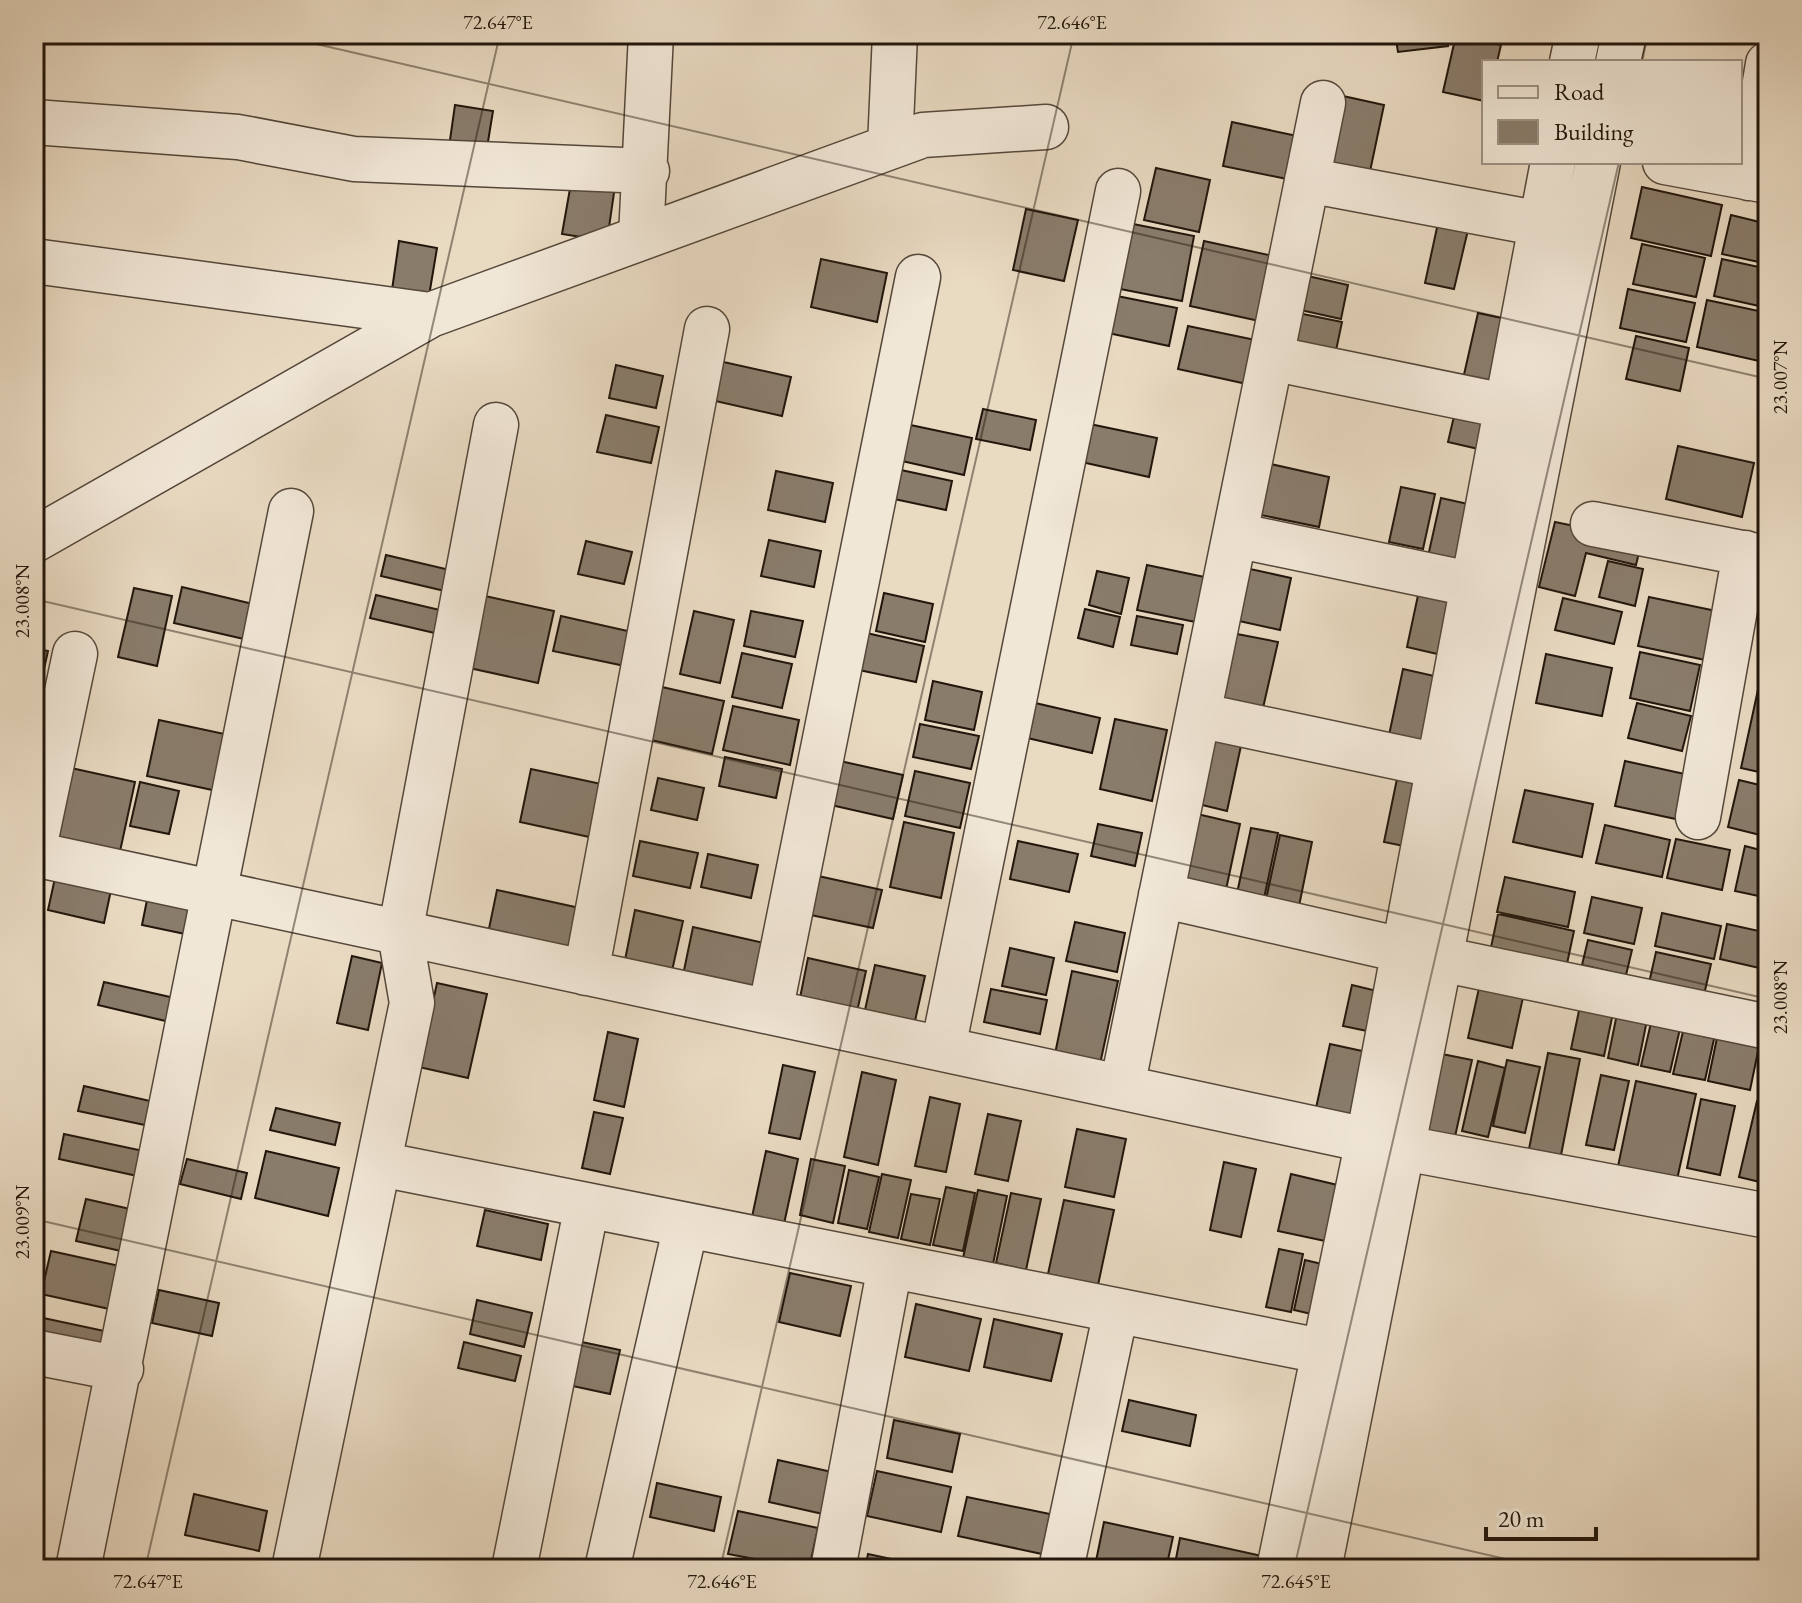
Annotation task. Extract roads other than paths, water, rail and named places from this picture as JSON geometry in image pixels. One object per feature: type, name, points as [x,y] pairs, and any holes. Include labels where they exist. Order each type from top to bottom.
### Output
[{"type":"street","points":[[641,237],[647,171],[651,34]]},
{"type":"street","points":[[890,147],[895,34]]},
{"type":"street","points":[[1572,60],[1578,34]]},
{"type":"street","points":[[1618,60],[1624,34]]},
{"type":"street","points":[[1676,164],[1759,179],[1768,64]]},
{"type":"street","points":[[1122,1087],[1323,103]]},
{"type":"street","points":[[34,122],[238,137],[354,159],[647,171]]},
{"type":"street","points":[[34,540],[430,315],[923,135],[1046,127]]},
{"type":"street","points":[[1527,411],[1541,224],[1553,164]]},
{"type":"street","points":[[1319,1569],[1386,1144],[1527,411],[1597,164]]},
{"type":"street","points":[[1307,180],[1541,224]]},
{"type":"street","points":[[943,1048],[1118,191]]},
{"type":"street","points":[[34,261],[430,315]]},
{"type":"street","points":[[770,1012],[918,277]]},
{"type":"street","points":[[586,973],[707,329]]},
{"type":"street","points":[[1271,358],[1527,411]]},
{"type":"street","points":[[294,1569],[412,1003],[400,933],[496,425]]},
{"type":"street","points":[[78,1569],[121,1369],[291,511]]},
{"type":"street","points":[[1593,524],[1756,555],[1698,817]]},
{"type":"street","points":[[1235,535],[1493,589]]},
{"type":"street","points":[[1422,954],[1439,766],[1493,589]]},
{"type":"street","points":[[34,848],[75,654]]},
{"type":"street","points":[[1198,715],[1439,766]]},
{"type":"street","points":[[34,854],[1386,1144],[1768,1216]]},
{"type":"street","points":[[1161,895],[1768,1027]]},
{"type":"street","points":[[1279,1569],[1326,1352],[1386,1144]]},
{"type":"street","points":[[380,1164],[1326,1352]]},
{"type":"street","points":[[514,1569],[587,1205]]},
{"type":"street","points":[[607,1569],[686,1225]]},
{"type":"street","points":[[833,1569],[890,1266]]},
{"type":"street","points":[[1061,1569],[1116,1311]]},
{"type":"street","points":[[34,1352],[121,1369]]}]
